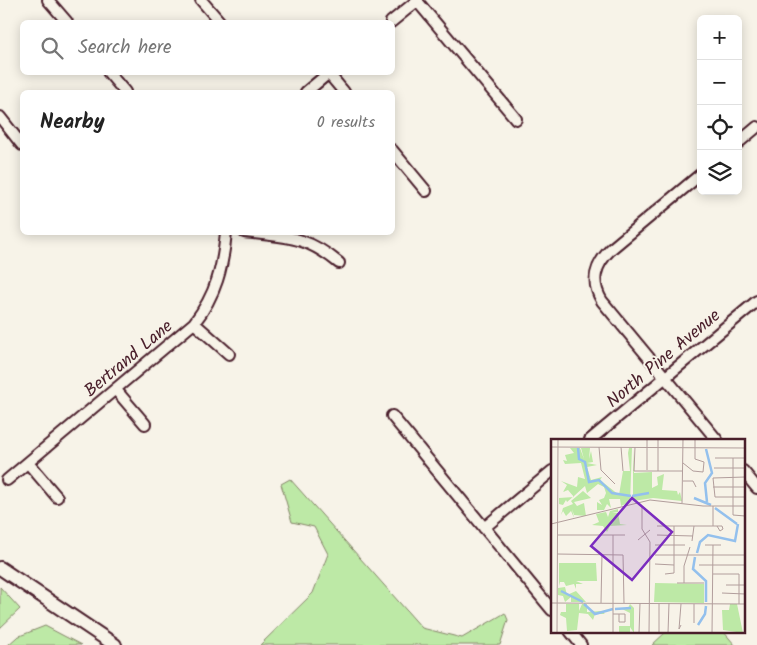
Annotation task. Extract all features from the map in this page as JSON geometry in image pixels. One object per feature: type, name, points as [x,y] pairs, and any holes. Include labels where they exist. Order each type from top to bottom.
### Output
[{"type":"main road","points":[[0,568],[114,645]]},
{"type":"street","points":[[48,0],[65,20]]},
{"type":"street","points":[[201,0],[218,20]]},
{"type":"street","points":[[393,20],[418,0],[516,118]]},
{"type":"street","points":[[111,75],[123,90]]},
{"type":"street","points":[[309,90],[327,75]]},
{"type":"street","points":[[331,75],[343,90]]},
{"type":"street","points":[[0,117],[20,142]]},
{"type":"street","points":[[742,139],[757,127]]},
{"type":"street","points":[[395,154],[426,191]]},
{"type":"street","points":[[697,177],[611,248],[599,261],[596,275],[597,293],[602,302],[716,439]]},
{"type":"street","name":"Bertrand Lane","points":[[7,480],[194,323],[213,296],[224,256],[226,235]]},
{"type":"street","points":[[271,235],[298,238],[313,244],[339,263]]},
{"type":"street","name":"North Pine Avenue","points":[[591,439],[757,302]]},
{"type":"street","points":[[194,323],[229,354]]},
{"type":"street","points":[[116,390],[145,424]]},
{"type":"street","points":[[392,416],[551,609]]},
{"type":"street","points":[[28,463],[57,496]]},
{"type":"street","points":[[484,528],[551,472]]},
{"type":"street","points":[[744,472],[756,484]]},
{"type":"street","points":[[571,632],[581,645]]},
{"type":"green space","points":[[290,479],[422,628],[462,638],[505,613],[508,620],[500,645],[260,645],[313,593],[328,554],[314,527],[292,522],[281,484]]},
{"type":"green space","points":[[0,587],[20,609],[0,628]]},
{"type":"green space","points":[[45,626],[81,645],[8,645],[17,637]]},
{"type":"green space","points":[[666,632],[724,632],[735,645],[652,645]]}]
